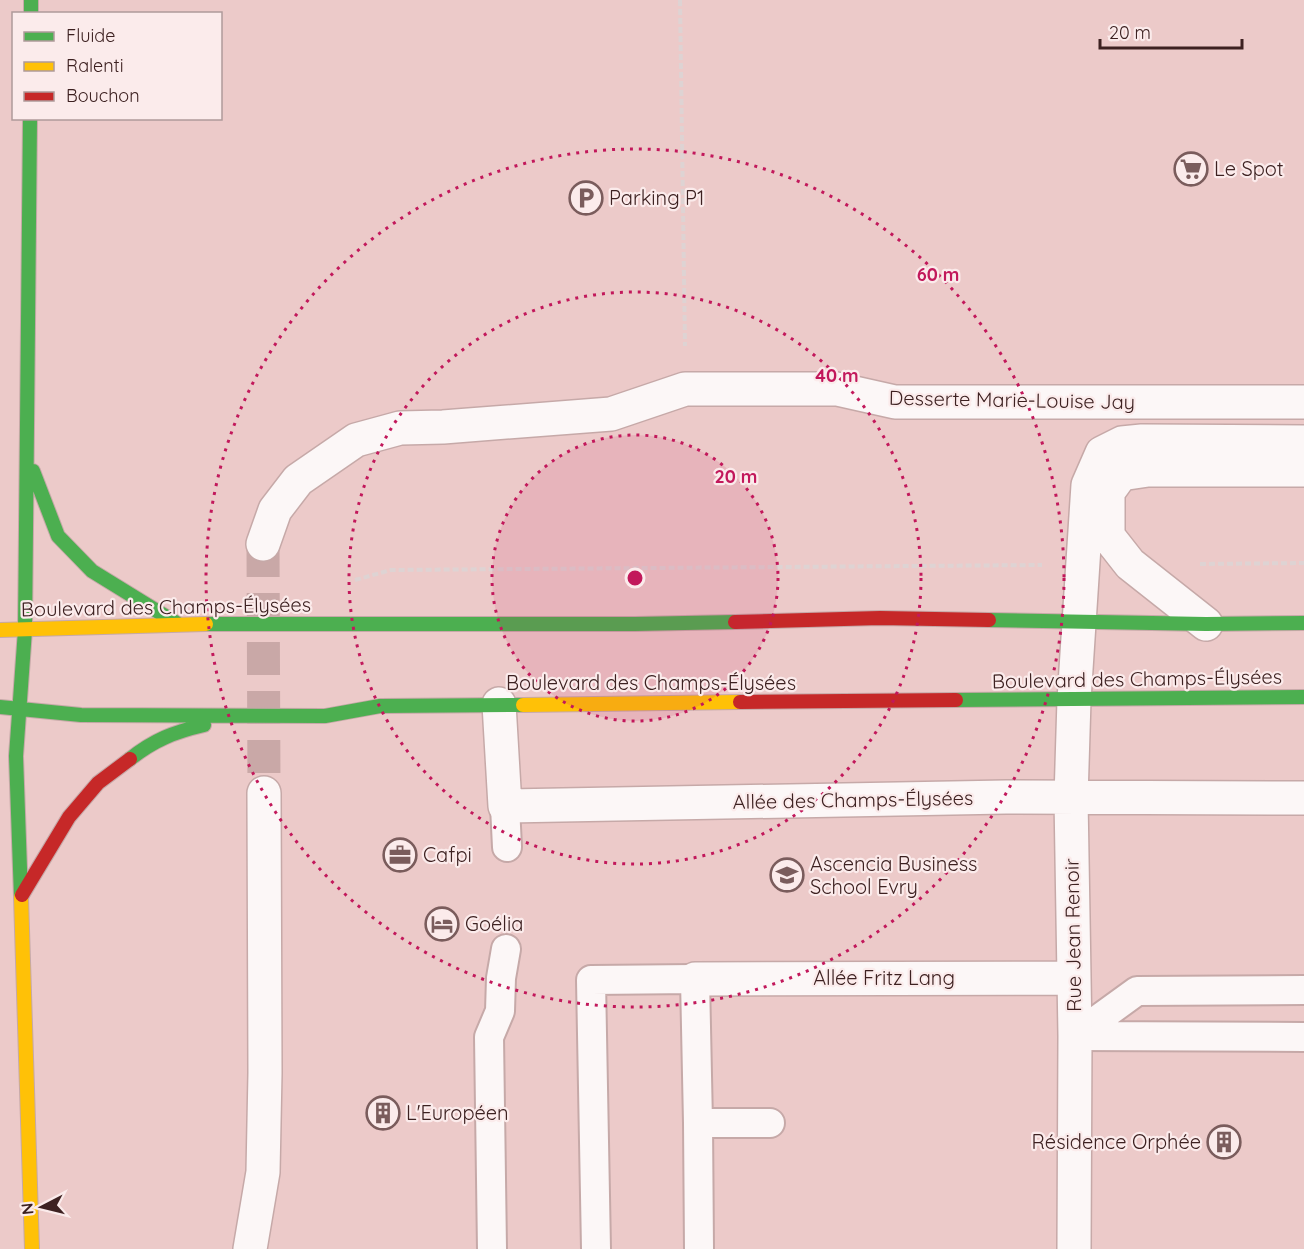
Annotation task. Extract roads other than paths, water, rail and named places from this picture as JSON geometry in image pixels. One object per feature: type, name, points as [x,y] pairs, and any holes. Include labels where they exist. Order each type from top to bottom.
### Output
[{"type":"main road","points":[[30,120],[25,630],[16,756],[32,1249]]},
{"type":"main road","points":[[27,453],[58,536],[92,571],[178,624]]},
{"type":"main road","name":"Boulevard des Champs-Élysées","points":[[0,630],[178,624],[635,624],[880,618],[1304,624]]},
{"type":"main road","name":"Boulevard des Champs-Élysées","points":[[0,707],[81,715],[325,716],[380,706],[1304,697]]},
{"type":"main road","points":[[22,895],[69,816],[98,783],[151,743],[179,731],[241,716]]},
{"type":"street","name":"Desserte Marie-Louise Jay","points":[[263,544],[275,510],[298,480],[356,440],[400,428],[611,414],[686,389],[837,389],[895,402],[1304,402]]},
{"type":"street","name":"Rue Jean Renoir","points":[[1074,1249],[1075,1036],[1071,798],[1074,700],[1088,485],[1102,453],[1122,444],[1142,441],[1304,442]]},
{"type":"street","points":[[1206,624],[1130,564],[1108,536],[1108,492],[1121,474],[1148,470],[1304,470]]},
{"type":"street","points":[[499,704],[505,806]]},
{"type":"street","points":[[250,1249],[263,1172],[266,1073],[264,793]]},
{"type":"street","name":"Allée des Champs-Élysées","points":[[505,806],[1006,797],[1304,798]]},
{"type":"street","name":"Allée Fritz Lang","points":[[695,979],[1073,978]]},
{"type":"lane","points":[[505,806],[507,847]]},
{"type":"lane","points":[[492,1249],[489,1037],[500,1011],[501,978],[506,949]]},
{"type":"lane","points":[[596,1249],[591,980],[695,979],[699,1249]]},
{"type":"lane","points":[[1075,1036],[1137,991],[1304,990]]},
{"type":"lane","points":[[1075,1036],[1304,1037]]},
{"type":"lane","points":[[698,1123],[770,1124]]},
{"type":"tunnel","points":[[263,544],[264,793]]},
{"type":"place","name":"Le Spot","points":[[1191,169]]},
{"type":"place","name":"Parking P1","points":[[586,198]]},
{"type":"place","name":"Cafpi","points":[[400,855]]},
{"type":"place","name":"Ascencia Business School Evry","points":[[787,875]]},
{"type":"place","name":"Goélia","points":[[442,924]]},
{"type":"place","name":"L'Européen","points":[[383,1113]]},
{"type":"place","name":"Résidence Orphée","points":[[1224,1142]]}]
